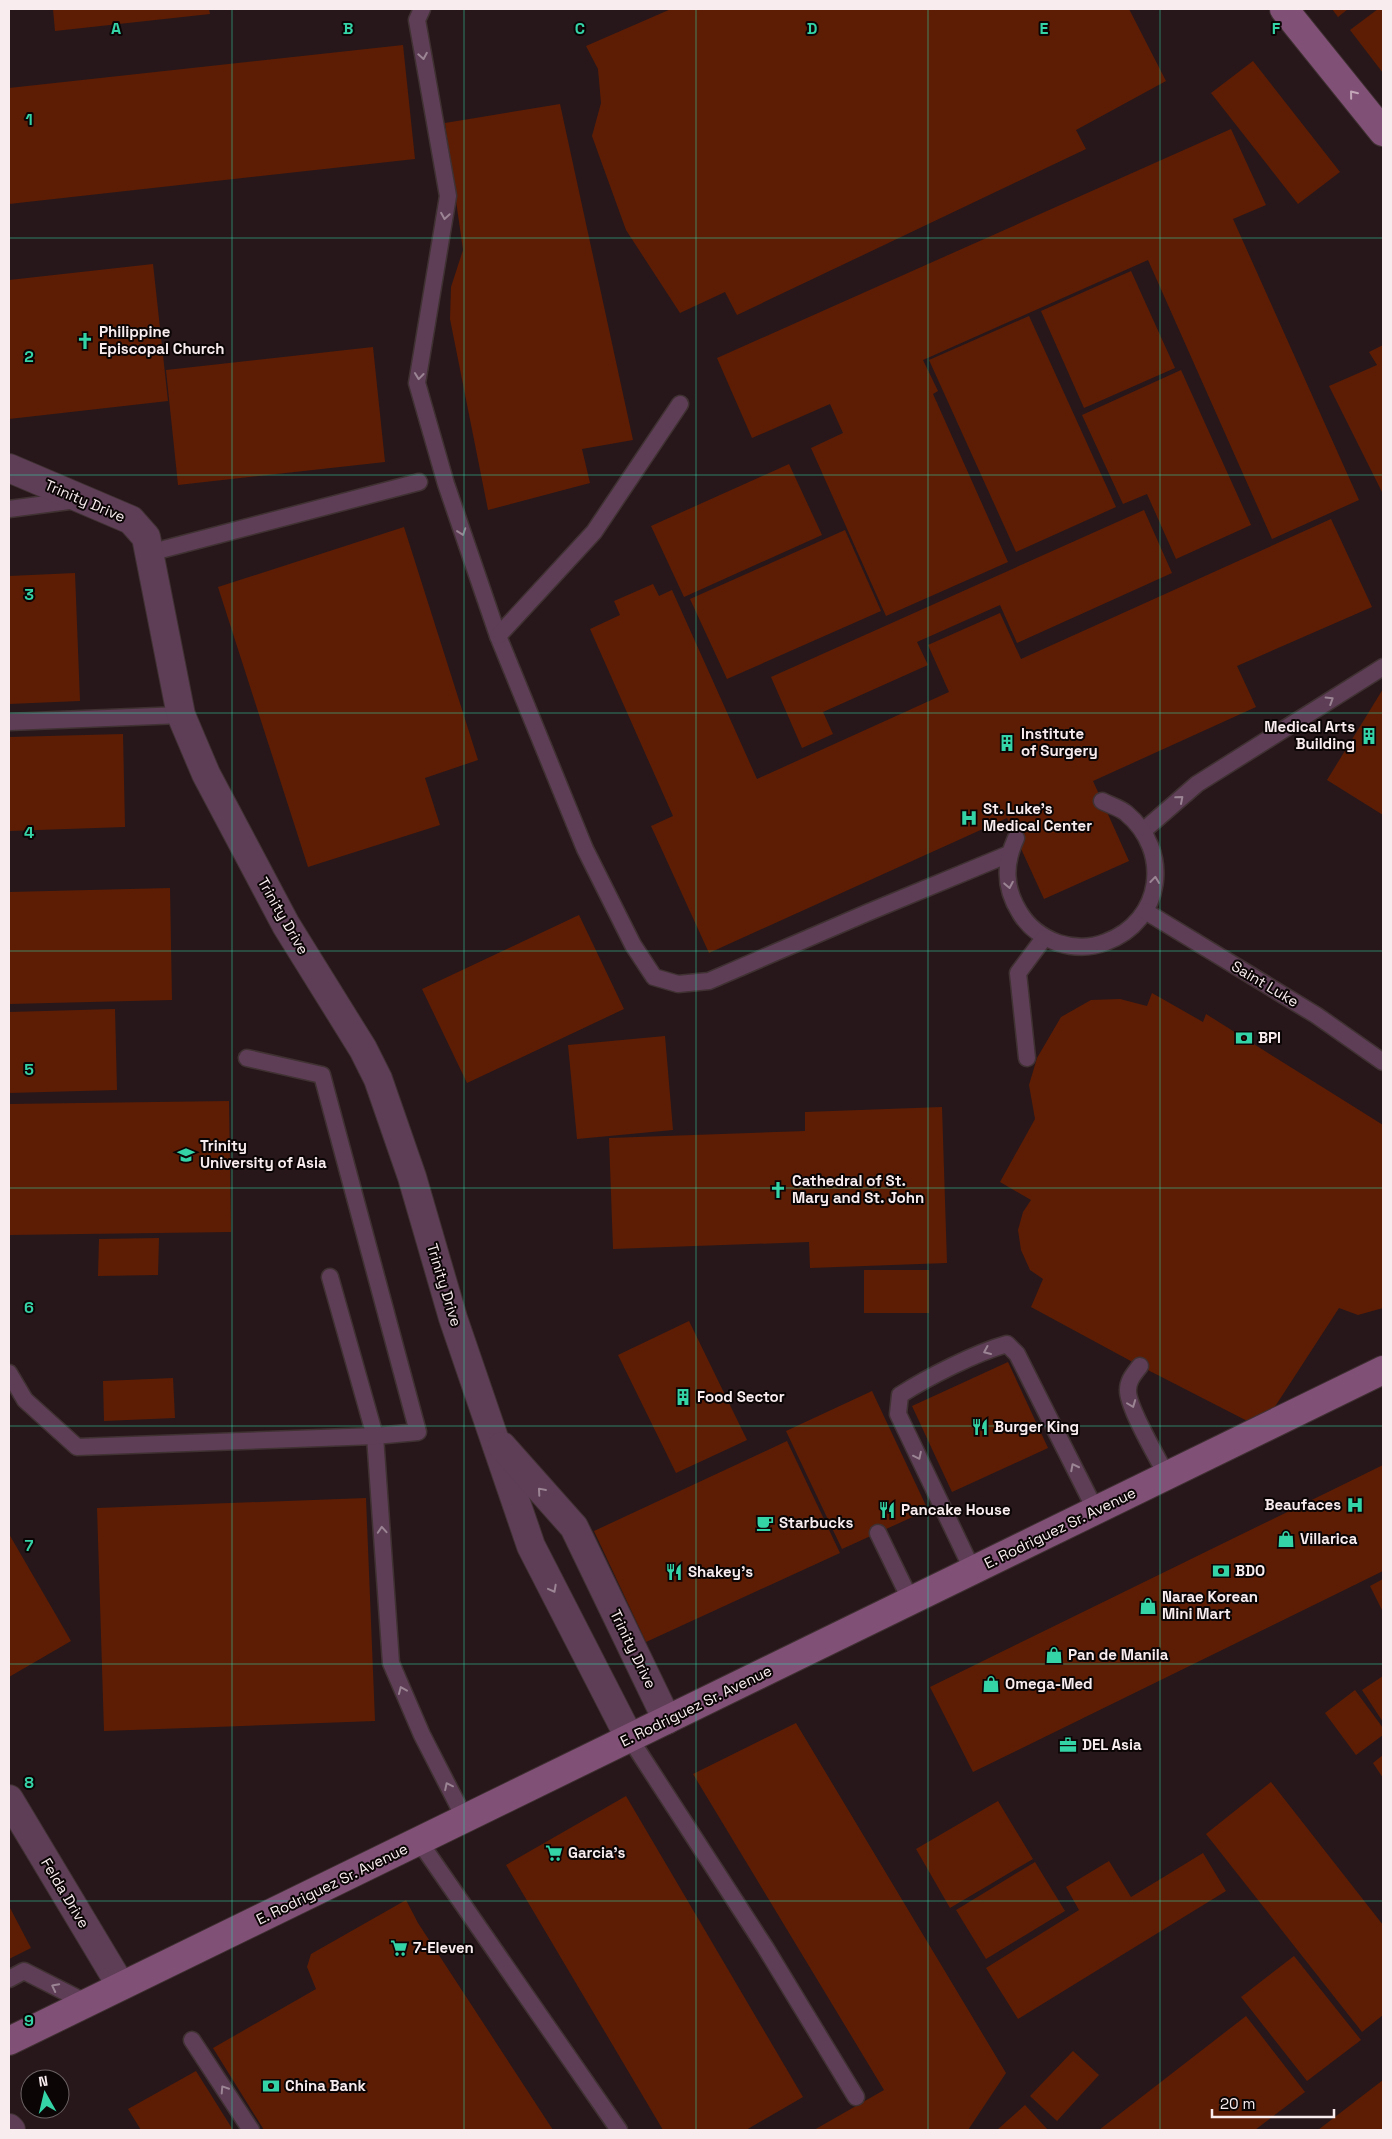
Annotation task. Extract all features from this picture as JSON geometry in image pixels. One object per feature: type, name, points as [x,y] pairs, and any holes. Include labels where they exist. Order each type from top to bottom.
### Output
[{"type":"main road","points":[[1284,9],[1383,131]]},
{"type":"main road","name":"E. Rodriguez Sr. Avenue","points":[[9,2041],[1383,1370]]},
{"type":"street","name":"Trinity Drive","points":[[9,468],[131,520],[146,537],[181,714],[206,774],[286,926],[363,1049],[378,1079],[412,1177],[453,1318],[530,1546],[629,1737]]},
{"type":"street","name":"Trinity Drive","points":[[493,1436],[574,1527],[667,1720]]},
{"type":"street","name":"Felda Drive","points":[[9,1799],[121,1986]]},
{"type":"lane","points":[[422,9],[417,20],[448,196],[418,383],[446,484],[498,636],[585,849],[632,945],[654,977],[678,984],[709,981],[1009,854]]},
{"type":"lane","points":[[498,636],[594,532],[680,404]]},
{"type":"lane","points":[[149,553],[419,482]]},
{"type":"lane","points":[[9,509],[81,499]]},
{"type":"lane","points":[[1143,831],[1197,784],[1383,667]]},
{"type":"lane","points":[[9,722],[181,714]]},
{"type":"lane","points":[[1016,838],[1009,854],[1007,878],[1012,901],[1025,922],[1044,938],[1068,946],[1095,946],[1119,937],[1140,920],[1152,899],[1156,875],[1153,852],[1143,831],[1125,812],[1102,801]]},
{"type":"lane","name":"Saint Luke","points":[[1145,911],[1316,1015],[1383,1062]]},
{"type":"lane","points":[[1027,1058],[1018,973],[1044,938]]},
{"type":"lane","points":[[9,1373],[25,1400],[76,1447],[375,1436],[418,1432],[322,1075],[248,1058]]},
{"type":"lane","points":[[330,1277],[375,1436],[391,1663],[422,1735],[465,1818]]},
{"type":"lane","points":[[973,1570],[898,1414],[900,1396],[913,1387],[991,1348],[1007,1344],[1017,1354],[1096,1511]]},
{"type":"lane","points":[[1140,1366],[1130,1378],[1128,1392],[1140,1425],[1167,1476]]},
{"type":"lane","points":[[878,1533],[911,1601]]},
{"type":"lane","points":[[629,1737],[766,1947],[856,2097]]},
{"type":"lane","points":[[419,1841],[618,2130]]},
{"type":"lane","points":[[9,1978],[24,1971],[87,2002]]},
{"type":"lane","points":[[192,2040],[251,2130]]},
{"type":"building","points":[[53,9],[209,9],[210,14],[55,31]]},
{"type":"building","points":[[671,9],[1129,9],[1166,81],[1076,130],[1086,149],[737,315],[725,292],[680,313],[626,230],[592,136],[601,103],[598,69],[586,46]]},
{"type":"building","points":[[1332,9],[1348,9],[1338,17]]},
{"type":"building","points":[[1378,9],[1383,9],[1383,73],[1350,30]]},
{"type":"building","points":[[403,45],[415,159],[9,204],[9,88]]},
{"type":"building","points":[[1253,61],[1340,172],[1298,204],[1211,93]]},
{"type":"building","points":[[560,104],[633,440],[582,449],[590,483],[488,510],[450,319],[451,287],[463,250],[445,123]]},
{"type":"building","points":[[1231,129],[1266,205],[1233,219],[1359,500],[1272,539],[1148,260],[923,360],[938,391],[933,394],[1008,562],[886,616],[811,448],[843,433],[830,404],[752,438],[717,358]]},
{"type":"building","name":"Philippine Episcopal Church","points":[[153,264],[168,401],[9,419],[9,280]]},
{"type":"building","points":[[1131,271],[1175,368],[1084,408],[1041,311]]},
{"type":"building","points":[[1029,316],[1116,507],[1016,552],[929,360]]},
{"type":"building","points":[[1383,345],[1383,494],[1329,386],[1377,365],[1369,352]]},
{"type":"building","points":[[373,347],[385,462],[178,485],[166,370]]},
{"type":"building","points":[[1181,370],[1251,525],[1176,559],[1147,494],[1123,504],[1082,415]]},
{"type":"building","points":[[789,464],[822,535],[684,597],[651,526]]},
{"type":"building","points":[[1144,510],[1172,573],[1017,643],[1000,605],[917,642],[928,665],[823,712],[833,734],[802,748],[771,677]]},
{"type":"building","name":"Institute of Surgery","points":[[1331,519],[1372,607],[1237,666],[1256,707],[1093,781],[1129,861],[1044,899],[1007,818],[709,953],[651,826],[673,816],[590,629],[620,615],[614,601],[653,584],[659,596],[672,590],[757,779],[949,692],[928,645],[1000,613],[1021,659]]},
{"type":"building","points":[[404,527],[478,760],[425,778],[440,825],[308,867],[218,587]]},
{"type":"building","points":[[845,530],[881,611],[727,679],[690,599]]},
{"type":"building","points":[[75,573],[80,701],[9,704],[9,576]]},
{"type":"building","name":"Medical Arts Building","points":[[1383,689],[1383,815],[1327,780]]},
{"type":"building","points":[[123,734],[125,827],[9,831],[9,737]]},
{"type":"building","points":[[170,888],[172,1000],[9,1004],[9,892]]},
{"type":"building","points":[[579,915],[624,1009],[467,1083],[422,989]]},
{"type":"building","points":[[1152,993],[1203,1022],[1206,1014],[1383,1125],[1383,1308],[1358,1315],[1339,1308],[1261,1428],[1031,1307],[1043,1279],[1030,1270],[1021,1250],[1018,1230],[1023,1212],[1031,1200],[1000,1182],[1035,1119],[1029,1085],[1037,1058],[1061,1017],[1091,1000],[1120,999],[1147,1006]]},
{"type":"building","points":[[115,1009],[117,1090],[9,1093],[9,1012]]},
{"type":"building","points":[[665,1036],[673,1130],[577,1139],[568,1045]]},
{"type":"building","points":[[229,1101],[231,1232],[9,1235],[9,1104]]},
{"type":"building","name":"Cathedral of St. Mary and St. John","points":[[942,1107],[947,1263],[810,1268],[809,1242],[613,1249],[609,1138],[805,1131],[805,1112]]},
{"type":"building","points":[[159,1238],[158,1275],[98,1276],[99,1239]]},
{"type":"building","points":[[864,1270],[929,1270],[929,1313],[864,1313]]},
{"type":"building","name":"Food Sector","points":[[689,1321],[747,1440],[676,1473],[618,1355]]},
{"type":"building","name":"Burger King","points":[[1008,1362],[1048,1448],[952,1492],[912,1406]]},
{"type":"building","points":[[173,1378],[175,1418],[104,1421],[103,1381]]},
{"type":"building","points":[[872,1391],[928,1510],[842,1549],[786,1431]]},
{"type":"building","points":[[787,1441],[840,1553],[646,1642],[594,1531]]},
{"type":"building","points":[[1383,1465],[1383,1571],[973,1772],[930,1687]]},
{"type":"building","points":[[366,1498],[375,1721],[104,1731],[97,1508]]},
{"type":"building","points":[[9,1534],[71,1641],[9,1677]]},
{"type":"building","points":[[1383,1579],[1383,1612],[1370,1586]]},
{"type":"building","points":[[1383,1676],[1383,1722],[1362,1690]]},
{"type":"building","points":[[1355,1690],[1383,1728],[1383,1735],[1356,1755],[1325,1713]]},
{"type":"building","points":[[796,1723],[1006,2073],[968,2130],[814,2130],[884,2090],[693,1774]]},
{"type":"building","points":[[1383,1755],[1383,1778],[1373,1763]]},
{"type":"building","points":[[1271,1782],[1383,1925],[1383,2015],[1362,2032],[1206,1834]]},
{"type":"building","points":[[626,1796],[803,2097],[746,2130],[663,2130],[506,1865]]},
{"type":"building","points":[[998,1801],[1033,1859],[950,1908],[916,1849]]},
{"type":"building","points":[[1203,1853],[1226,1891],[1018,2019],[986,1968],[1079,1910],[1066,1887],[1109,1861],[1131,1897]]},
{"type":"building","points":[[1035,1862],[1065,1911],[986,1959],[956,1910]]},
{"type":"building","points":[[406,1900],[418,1923],[553,2130],[264,2130],[213,2048],[316,1989],[307,1967],[311,1954]]},
{"type":"building","points":[[9,1906],[31,1948],[9,1959]]},
{"type":"building","points":[[1294,1956],[1361,2040],[1307,2081],[1241,1997]]},
{"type":"building","points":[[1246,2016],[1305,2092],[1255,2130],[1099,2130]]},
{"type":"building","points":[[1073,2051],[1099,2075],[1057,2121],[1030,2096]]},
{"type":"building","points":[[196,2071],[233,2130],[141,2130],[128,2109]]},
{"type":"building","points":[[1383,2080],[1383,2130],[1318,2130]]},
{"type":"building","points":[[1025,2105],[1048,2130],[997,2130]]},
{"type":"place","name":"Philippine Episcopal Church","points":[[85,341]]},
{"type":"place","name":"Medical Arts Building","points":[[1369,736]]},
{"type":"place","name":"Institute of Surgery","points":[[1007,743]]},
{"type":"place","name":"St. Luke's Medical Center","points":[[969,818]]},
{"type":"place","name":"BPI","points":[[1244,1038]]},
{"type":"place","name":"Trinity University of Asia","points":[[186,1155]]},
{"type":"place","name":"Cathedral of St. Mary and St. John","points":[[778,1190]]},
{"type":"place","name":"Food Sector","points":[[683,1397]]},
{"type":"place","name":"Burger King","points":[[980,1427]]},
{"type":"place","name":"Beaufaces","points":[[1355,1505]]},
{"type":"place","name":"Pancake House","points":[[887,1510]]},
{"type":"place","name":"Starbucks","points":[[765,1523]]},
{"type":"place","name":"Villarica","points":[[1286,1539]]},
{"type":"place","name":"BDO","points":[[1221,1571]]},
{"type":"place","name":"Shakey's","points":[[674,1572]]},
{"type":"place","name":"Narae Korean Mini Mart","points":[[1148,1606]]},
{"type":"place","name":"Pan de Manila","points":[[1054,1655]]},
{"type":"place","name":"Omega-Med","points":[[991,1684]]},
{"type":"place","name":"DEL Asia","points":[[1068,1745]]},
{"type":"place","name":"Garcia's","points":[[554,1853]]},
{"type":"place","name":"7-Eleven","points":[[399,1948]]},
{"type":"place","name":"China Bank","points":[[271,2086]]}]
